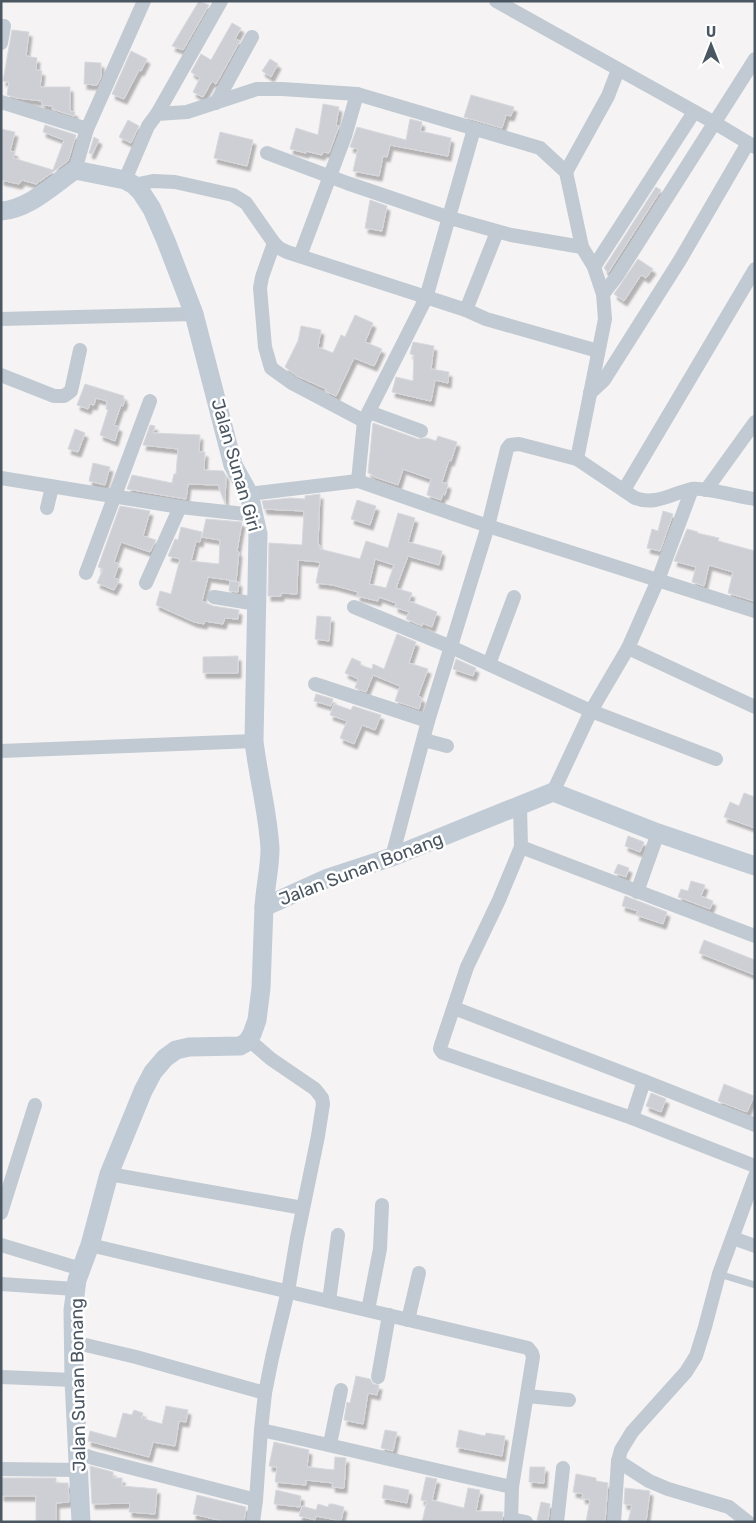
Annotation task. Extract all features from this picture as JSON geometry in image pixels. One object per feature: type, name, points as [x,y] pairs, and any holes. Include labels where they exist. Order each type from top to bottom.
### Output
[{"type":"street","points":[[1,210],[14,210],[29,202],[75,170],[87,129],[144,1]]},
{"type":"street","points":[[130,182],[148,126],[157,114],[221,1]]},
{"type":"street","points":[[496,1],[751,145],[604,380],[590,393]]},
{"type":"street","points":[[1,43],[4,26]]},
{"type":"street","points":[[216,103],[252,36]]},
{"type":"street","points":[[603,294],[617,276],[755,59]]},
{"type":"street","points":[[566,172],[608,96],[618,70]]},
{"type":"street","points":[[157,114],[186,112],[257,89],[357,94],[540,148],[566,172],[582,247],[594,267],[603,294],[605,319],[577,459]]},
{"type":"street","points":[[300,256],[345,136],[357,94]]},
{"type":"street","points":[[1,102],[87,129]]},
{"type":"street","points":[[594,267],[694,112]]},
{"type":"street","points":[[358,481],[367,417],[426,298],[474,129]]},
{"type":"street","points":[[267,153],[330,177],[450,218],[497,232],[582,247]]},
{"type":"street","points":[[75,170],[130,182],[175,182],[233,195],[246,203],[279,248],[466,310],[486,319],[598,351]]},
{"type":"street","name":"Jalan Sunan Giri","points":[[130,182],[152,210],[194,314],[233,465],[249,494],[258,534],[254,741],[270,851],[264,907]]},
{"type":"street","points":[[466,310],[497,232]]},
{"type":"street","points":[[274,243],[264,268],[260,288],[265,347],[272,368],[292,383],[367,417],[421,431]]},
{"type":"street","points":[[624,490],[755,269]]},
{"type":"street","points":[[1,319],[194,314]]},
{"type":"street","points":[[1,375],[54,396],[64,396],[71,391],[80,350]]},
{"type":"street","points":[[86,573],[150,401]]},
{"type":"street","points":[[755,422],[699,490],[628,648],[591,711],[553,792],[658,833],[755,866]]},
{"type":"street","points":[[392,857],[428,722],[488,526],[505,454],[510,444],[519,444],[577,459],[635,498],[649,502],[699,490],[755,499]]},
{"type":"street","points":[[1,478],[180,507],[254,515]]},
{"type":"street","points":[[249,494],[358,481],[488,526],[755,611]]},
{"type":"street","points":[[47,508],[52,487]]},
{"type":"street","points":[[146,583],[180,507]]},
{"type":"street","points":[[489,664],[514,596]]},
{"type":"street","points":[[214,597],[257,604]]},
{"type":"street","points":[[354,607],[451,647],[591,711],[716,759]]},
{"type":"street","points":[[628,648],[755,707]]},
{"type":"street","points":[[315,684],[428,722]]},
{"type":"street","points":[[424,740],[447,746]]},
{"type":"street","points":[[1,751],[254,741]]},
{"type":"street","name":"Jalan Sunan Bonang","points":[[81,1522],[73,1342],[73,1310],[76,1289],[109,1174],[143,1091],[153,1072],[165,1058],[176,1050],[189,1047],[235,1047],[244,1045],[249,1040],[257,1020],[261,988],[264,907],[328,878],[392,857],[553,792]]},
{"type":"street","points":[[520,806],[521,847],[499,900],[467,967],[440,1049],[443,1053],[632,1118],[755,1166]]},
{"type":"street","points":[[637,892],[658,833]]},
{"type":"street","points":[[521,847],[755,936]]},
{"type":"street","points":[[454,1008],[755,1125]]},
{"type":"street","points":[[249,1040],[271,1059],[315,1089],[322,1098],[318,1136],[288,1291],[265,1393],[254,1522]]},
{"type":"street","points":[[632,1118],[644,1082]]},
{"type":"street","points":[[1,1213],[35,1105]]},
{"type":"street","points":[[109,1174],[303,1208]]},
{"type":"street","points":[[614,1522],[618,1461],[621,1450],[629,1437],[692,1363],[705,1328],[719,1274],[755,1176]]},
{"type":"street","points":[[368,1310],[380,1249],[382,1205]]},
{"type":"street","points":[[329,1301],[338,1235]]},
{"type":"street","points":[[733,1238],[755,1246]]},
{"type":"street","points":[[1,1245],[81,1269]]},
{"type":"street","points":[[90,1245],[528,1348],[532,1352],[533,1357],[512,1487],[511,1520],[526,1522]]},
{"type":"street","points":[[408,1320],[419,1274]]},
{"type":"street","points":[[1,1284],[76,1289]]},
{"type":"street","points":[[378,1377],[389,1315]]},
{"type":"street","points":[[73,1342],[136,1357],[265,1393]]},
{"type":"street","points":[[1,1377],[74,1380]]},
{"type":"street","points":[[330,1444],[341,1390]]},
{"type":"street","points":[[527,1396],[569,1400]]},
{"type":"street","points":[[261,1430],[330,1444],[439,1472],[512,1487]]},
{"type":"street","points":[[1,1469],[93,1458],[256,1500]]},
{"type":"street","points":[[618,1461],[650,1481],[668,1489],[730,1507],[748,1522]]},
{"type":"street","points":[[557,1522],[563,1468]]},
{"type":"lane","points":[[719,1274],[755,1285]]},
{"type":"building","points":[[199,1],[209,5],[183,50],[172,46]]},
{"type":"building","points":[[232,23],[241,28],[235,39],[240,41],[216,84],[212,81],[203,97],[193,92],[200,78],[191,72],[201,54],[211,60]]},
{"type":"building","points":[[12,30],[29,32],[26,56],[37,58],[36,70],[42,71],[40,87],[70,87],[70,111],[75,112],[74,116],[52,109],[53,106],[42,105],[42,101],[7,95],[9,82],[3,81]]},
{"type":"building","points":[[131,51],[147,59],[124,99],[112,94]]},
{"type":"building","points":[[270,59],[278,64],[271,77],[262,71]]},
{"type":"building","points":[[85,62],[101,63],[101,77],[97,85],[84,84]]},
{"type":"building","points":[[471,95],[514,107],[511,116],[506,115],[502,128],[464,117]]},
{"type":"building","points":[[323,104],[339,107],[336,125],[339,126],[329,153],[323,152],[322,155],[290,149],[296,128],[318,135]]},
{"type":"building","points":[[410,119],[422,122],[420,131],[451,138],[448,156],[390,145],[387,157],[383,156],[379,176],[353,171],[358,149],[350,147],[357,127],[406,140]]},
{"type":"building","points":[[128,120],[139,126],[131,143],[119,137]]},
{"type":"building","points":[[45,125],[76,135],[68,161],[36,184],[22,180],[19,184],[1,180],[1,129],[15,132],[10,151],[15,152],[13,158],[53,170],[64,140],[43,132]]},
{"type":"building","points":[[220,132],[253,140],[247,166],[214,158]]},
{"type":"building","points":[[94,137],[99,140],[92,154],[89,153]]},
{"type":"building","points":[[656,187],[661,190],[608,273],[604,268]]},
{"type":"building","points":[[370,200],[387,206],[382,231],[365,228]]},
{"type":"building","points":[[638,259],[653,269],[646,278],[641,275],[624,301],[614,294]]},
{"type":"building","points":[[355,315],[373,323],[365,342],[382,349],[374,366],[354,358],[336,396],[325,391],[326,389],[297,376],[285,367],[298,341],[301,326],[321,330],[318,347],[333,353],[341,335],[345,337]]},
{"type":"building","points":[[413,342],[434,346],[431,369],[449,372],[448,383],[435,380],[431,401],[392,392],[396,377],[413,381],[414,355],[410,354]]},
{"type":"building","points":[[85,384],[124,396],[123,406],[121,405],[114,425],[119,427],[115,441],[100,435],[108,410],[106,409],[107,401],[96,398],[94,405],[90,404],[88,409],[77,405]]},
{"type":"building","points":[[373,423],[418,439],[427,438],[436,441],[438,436],[457,442],[442,482],[448,484],[445,495],[443,494],[441,500],[427,495],[431,479],[403,469],[398,485],[368,473]]},
{"type":"building","points":[[150,425],[155,426],[153,433],[200,435],[199,452],[205,452],[204,470],[223,471],[226,476],[225,503],[218,485],[188,484],[186,499],[127,489],[132,475],[172,483],[174,474],[176,474],[178,449],[143,445]]},
{"type":"building","points":[[75,429],[85,433],[78,452],[68,449]]},
{"type":"building","points":[[93,463],[110,467],[105,485],[89,481]]},
{"type":"building","points":[[320,494],[318,545],[320,545],[320,549],[360,559],[366,541],[388,548],[398,513],[415,518],[408,542],[442,551],[439,565],[408,556],[396,588],[412,593],[409,601],[437,612],[432,627],[422,623],[422,626],[406,619],[409,612],[395,607],[396,603],[379,597],[378,601],[357,596],[358,592],[333,585],[316,583],[320,562],[298,560],[297,594],[281,593],[281,596],[268,596],[269,543],[302,545],[304,511],[264,509],[262,501],[290,498],[305,499],[305,496]],"holes":[[[375,559],[394,565],[386,588],[369,584]]]},
{"type":"building","points":[[357,500],[376,506],[370,525],[351,519]]},
{"type":"building","points":[[120,506],[150,511],[143,536],[156,540],[150,552],[121,542],[114,562],[119,564],[114,578],[119,580],[114,590],[97,583],[103,569],[98,567]]},
{"type":"building","points":[[663,511],[673,514],[660,551],[647,548],[652,529],[658,531]]},
{"type":"building","points":[[206,519],[242,522],[237,551],[239,552],[236,581],[208,577],[202,601],[213,606],[239,610],[238,619],[225,618],[223,624],[205,621],[204,624],[194,622],[156,605],[160,591],[171,594],[180,559],[168,556],[175,539],[178,540],[181,527],[202,532],[200,542],[196,541],[191,561],[219,564],[220,540],[202,537]]},
{"type":"building","points":[[687,529],[719,538],[718,541],[755,551],[754,601],[728,593],[733,572],[709,565],[704,586],[692,582],[696,567],[674,561]]},
{"type":"building","points":[[230,581],[239,582],[238,592],[229,591]]},
{"type":"building","points":[[317,616],[331,617],[329,641],[315,639]]},
{"type":"building","points":[[397,634],[416,642],[409,663],[428,669],[418,696],[422,698],[419,709],[395,701],[400,686],[373,675],[366,692],[355,688],[358,679],[345,673],[352,658],[361,662],[360,665],[372,669],[373,664],[384,669]]},
{"type":"building","points":[[238,656],[238,673],[203,673],[203,657]]},
{"type":"building","points":[[456,659],[476,668],[473,676],[453,669]]},
{"type":"building","points":[[316,694],[333,699],[331,706],[314,701]]},
{"type":"building","points":[[334,704],[351,710],[353,706],[381,715],[375,730],[362,725],[354,744],[340,738],[347,721],[330,715]]},
{"type":"building","points":[[744,793],[755,797],[755,828],[724,817],[730,802],[739,806]]},
{"type":"building","points":[[628,836],[644,842],[640,852],[625,846]]},
{"type":"building","points":[[618,864],[629,868],[626,877],[614,873]]},
{"type":"building","points":[[691,881],[705,885],[701,896],[713,901],[710,909],[678,897],[681,889],[688,891]]},
{"type":"building","points":[[625,896],[667,912],[663,924],[636,915],[638,911],[622,906]]},
{"type":"building","points":[[704,940],[755,960],[755,975],[699,953]]},
{"type":"building","points":[[724,1084],[754,1096],[747,1112],[718,1101]]},
{"type":"building","points":[[651,1093],[666,1099],[661,1112],[646,1106]]},
{"type":"building","points":[[356,1376],[370,1379],[373,1384],[379,1385],[377,1395],[368,1393],[363,1424],[344,1420],[347,1402],[350,1403]]},
{"type":"building","points":[[166,1406],[188,1410],[186,1422],[179,1421],[175,1446],[153,1442],[149,1457],[88,1441],[90,1431],[116,1438],[123,1413],[132,1415],[134,1410],[143,1413],[141,1418],[162,1424]]},
{"type":"building","points":[[385,1430],[397,1432],[393,1451],[381,1448]]},
{"type":"building","points":[[459,1430],[485,1436],[486,1433],[505,1436],[502,1456],[456,1447]]},
{"type":"building","points":[[274,1442],[309,1450],[307,1467],[334,1470],[335,1457],[346,1458],[344,1488],[332,1487],[333,1483],[306,1480],[306,1485],[275,1482],[277,1467],[269,1466]]},
{"type":"building","points":[[90,1466],[113,1472],[113,1478],[122,1478],[122,1486],[157,1489],[155,1514],[129,1512],[130,1503],[92,1504]]},
{"type":"building","points":[[530,1467],[545,1467],[544,1483],[529,1482]]},
{"type":"building","points":[[576,1474],[596,1478],[596,1481],[608,1483],[605,1522],[586,1522],[590,1500],[582,1498],[583,1494],[573,1492]]},
{"type":"building","points":[[426,1477],[437,1479],[432,1500],[464,1508],[468,1488],[480,1490],[476,1511],[503,1512],[502,1522],[422,1522],[427,1501],[421,1500]]},
{"type":"building","points":[[1,1478],[56,1478],[56,1483],[68,1483],[69,1502],[56,1503],[56,1522],[36,1522],[36,1496],[1,1496]]},
{"type":"building","points":[[384,1485],[409,1490],[407,1503],[382,1498]]},
{"type":"building","points":[[625,1488],[650,1491],[646,1522],[628,1522],[632,1505],[624,1504]]},
{"type":"building","points":[[276,1490],[301,1496],[300,1507],[274,1504]]},
{"type":"building","points":[[197,1495],[246,1507],[244,1522],[227,1522],[193,1514]]},
{"type":"building","points":[[541,1502],[550,1504],[548,1522],[537,1520]]},
{"type":"building","points":[[318,1504],[328,1507],[329,1504],[333,1504],[344,1507],[341,1521],[316,1516],[315,1520],[299,1516],[302,1506],[316,1510]]}]
